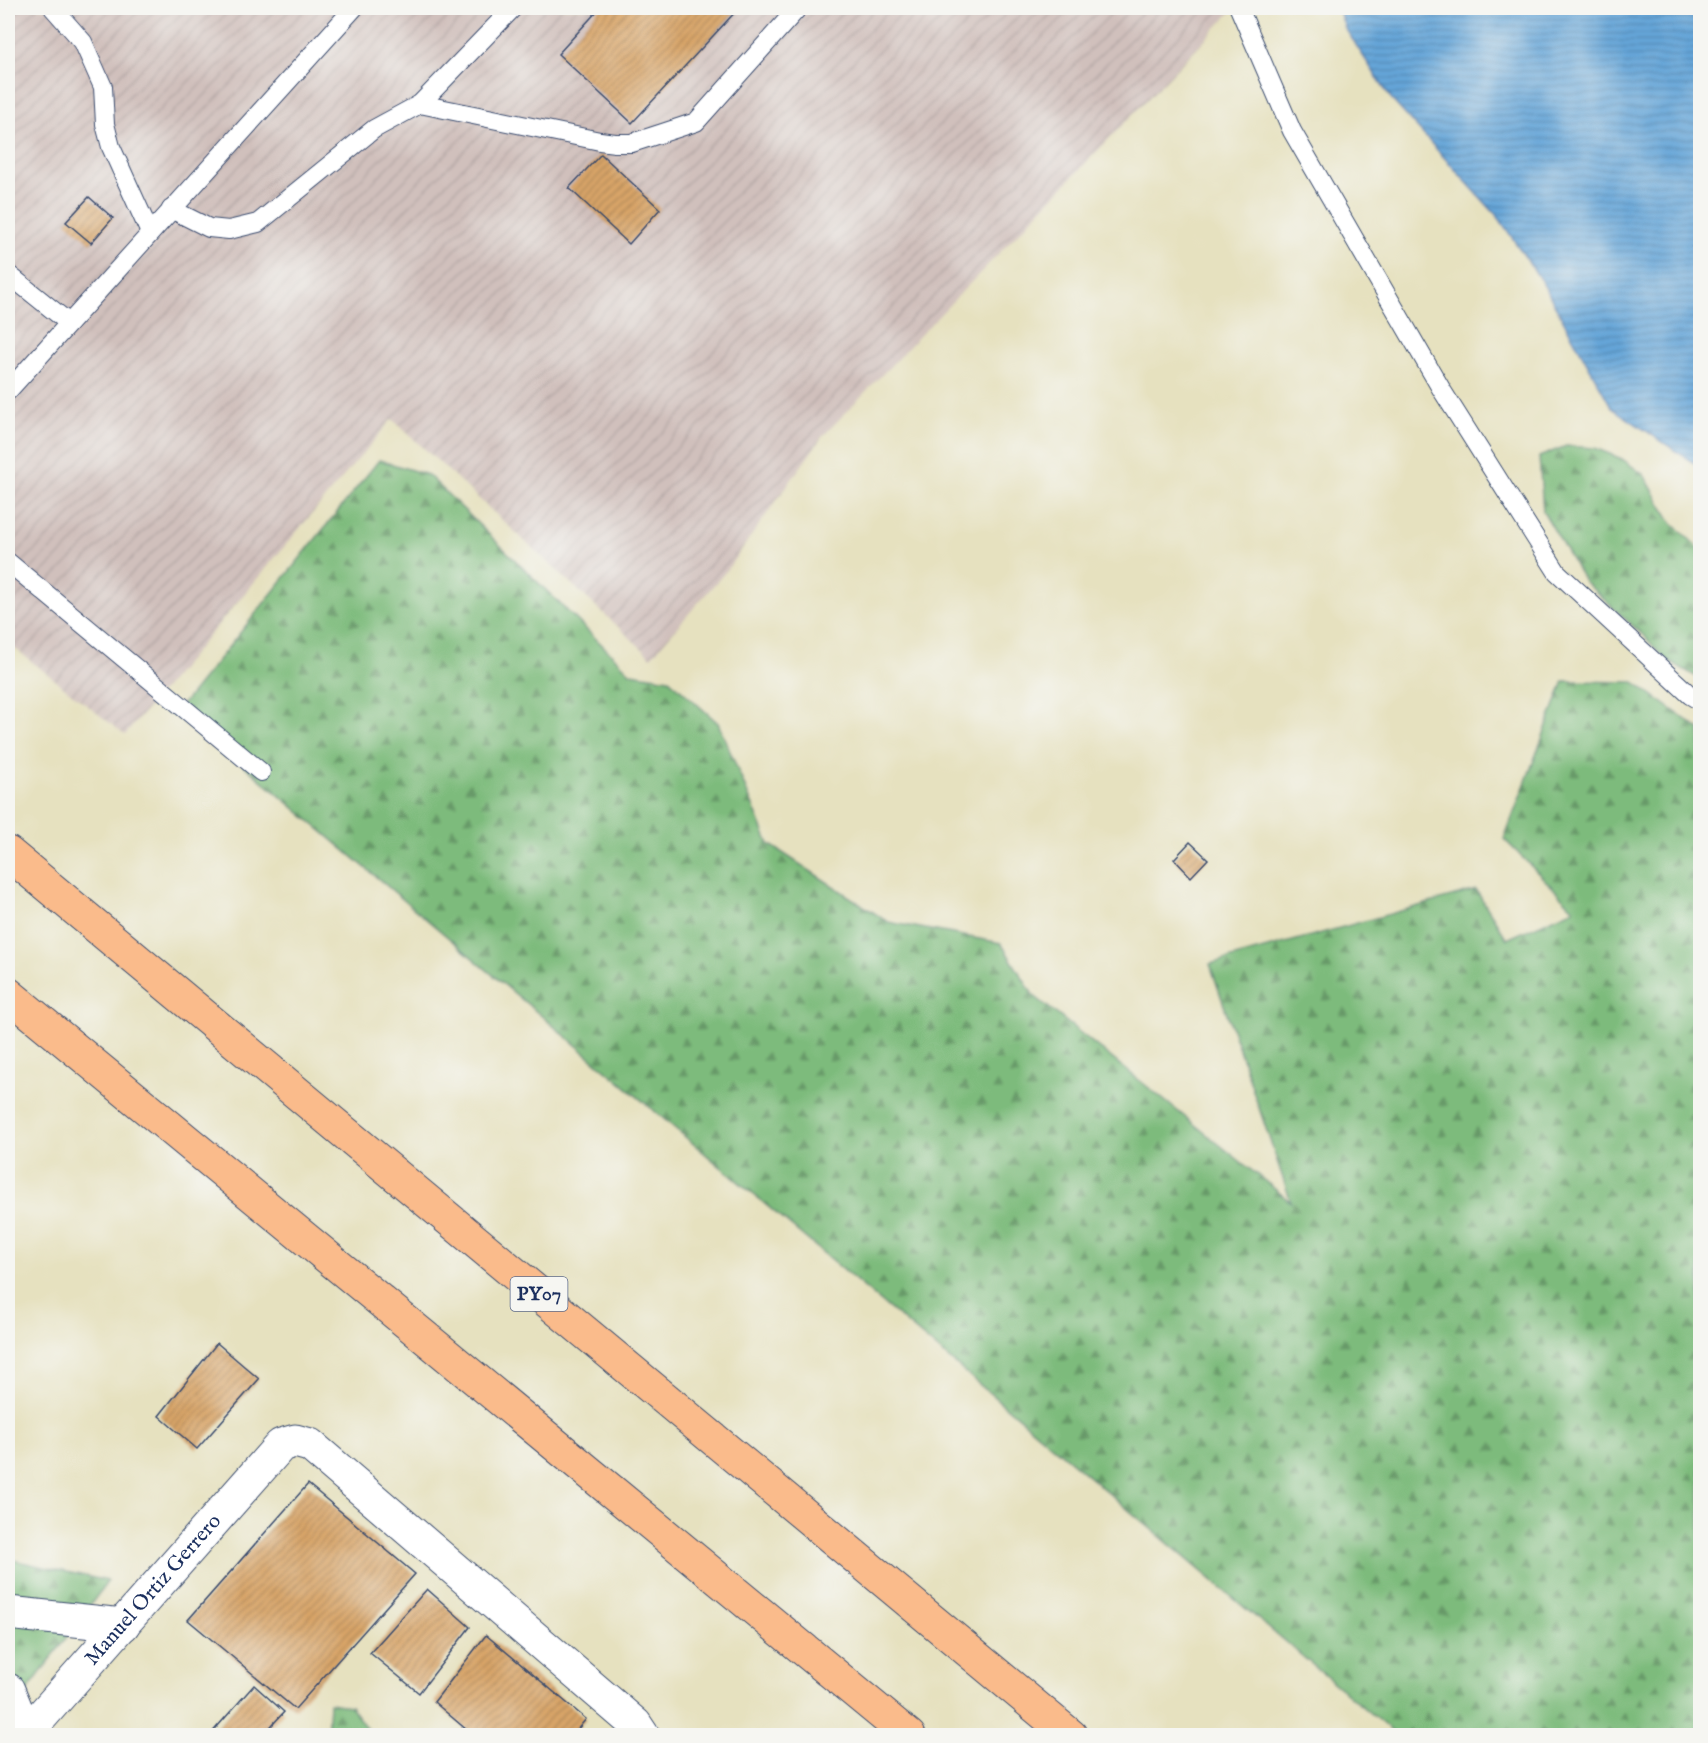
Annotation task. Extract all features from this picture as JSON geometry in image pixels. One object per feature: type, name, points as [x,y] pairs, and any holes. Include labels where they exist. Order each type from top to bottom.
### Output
[{"type":"highway","name":"PY07","points":[[8,853],[1071,1736]]},
{"type":"highway","points":[[8,994],[909,1736]]},
{"type":"street","name":"Manuel Ortiz Gerrero","points":[[26,1735],[281,1444],[296,1440],[310,1445],[635,1724],[643,1736]]},
{"type":"street","points":[[8,1613],[123,1625]]},
{"type":"street","points":[[8,1690],[26,1735]]},
{"type":"lane","points":[[53,8],[83,42],[103,87],[105,124],[111,147],[150,232]]},
{"type":"lane","points":[[8,391],[354,8]]},
{"type":"lane","points":[[171,209],[209,228],[229,230],[258,223],[374,129],[420,104],[513,8]]},
{"type":"lane","points":[[420,104],[600,141],[632,143],[696,122],[798,8]]},
{"type":"lane","points":[[1239,8],[1292,131],[1443,392],[1557,572],[1690,695],[1701,701]]},
{"type":"lane","points":[[8,274],[69,323]]},
{"type":"lane","points":[[8,562],[261,772]]},
{"type":"shaded area","points":[[8,8],[1235,8],[822,437],[726,571],[651,657],[392,419],[125,735],[8,643]]},
{"type":"green space","points":[[1566,446],[1595,448],[1622,459],[1644,475],[1672,523],[1700,549],[1700,679],[1664,658],[1646,638],[1584,581],[1543,511],[1539,457]]},
{"type":"green space","points":[[379,460],[428,475],[631,673],[669,679],[718,723],[769,844],[888,922],[1001,943],[1033,995],[1291,1202],[1210,964],[1476,890],[1507,939],[1574,909],[1504,839],[1564,681],[1634,682],[1700,730],[1700,1735],[1396,1735],[178,710]]},
{"type":"green space","points":[[8,1559],[108,1581],[8,1717]]},
{"type":"green space","points":[[329,1703],[350,1706],[369,1732],[375,1735],[327,1735]]},
{"type":"water","points":[[1338,8],[1700,8],[1700,467],[1612,408],[1542,282],[1499,218],[1391,99],[1345,28]]},
{"type":"building","points":[[600,8],[739,8],[632,123],[558,54]]},
{"type":"building","points":[[601,154],[660,209],[629,244],[569,188]]},
{"type":"building","points":[[89,197],[113,218],[91,243],[66,222]]},
{"type":"building","points":[[1190,842],[1208,859],[1191,877],[1174,859]]},
{"type":"building","points":[[217,1343],[259,1379],[197,1449],[159,1416]]},
{"type":"building","points":[[308,1484],[415,1574],[295,1709],[188,1620]]},
{"type":"building","points":[[427,1589],[470,1627],[419,1693],[370,1653]]},
{"type":"building","points":[[486,1635],[586,1719],[572,1736],[474,1736],[434,1702]]},
{"type":"building","points":[[254,1685],[284,1712],[262,1736],[209,1736]]}]
